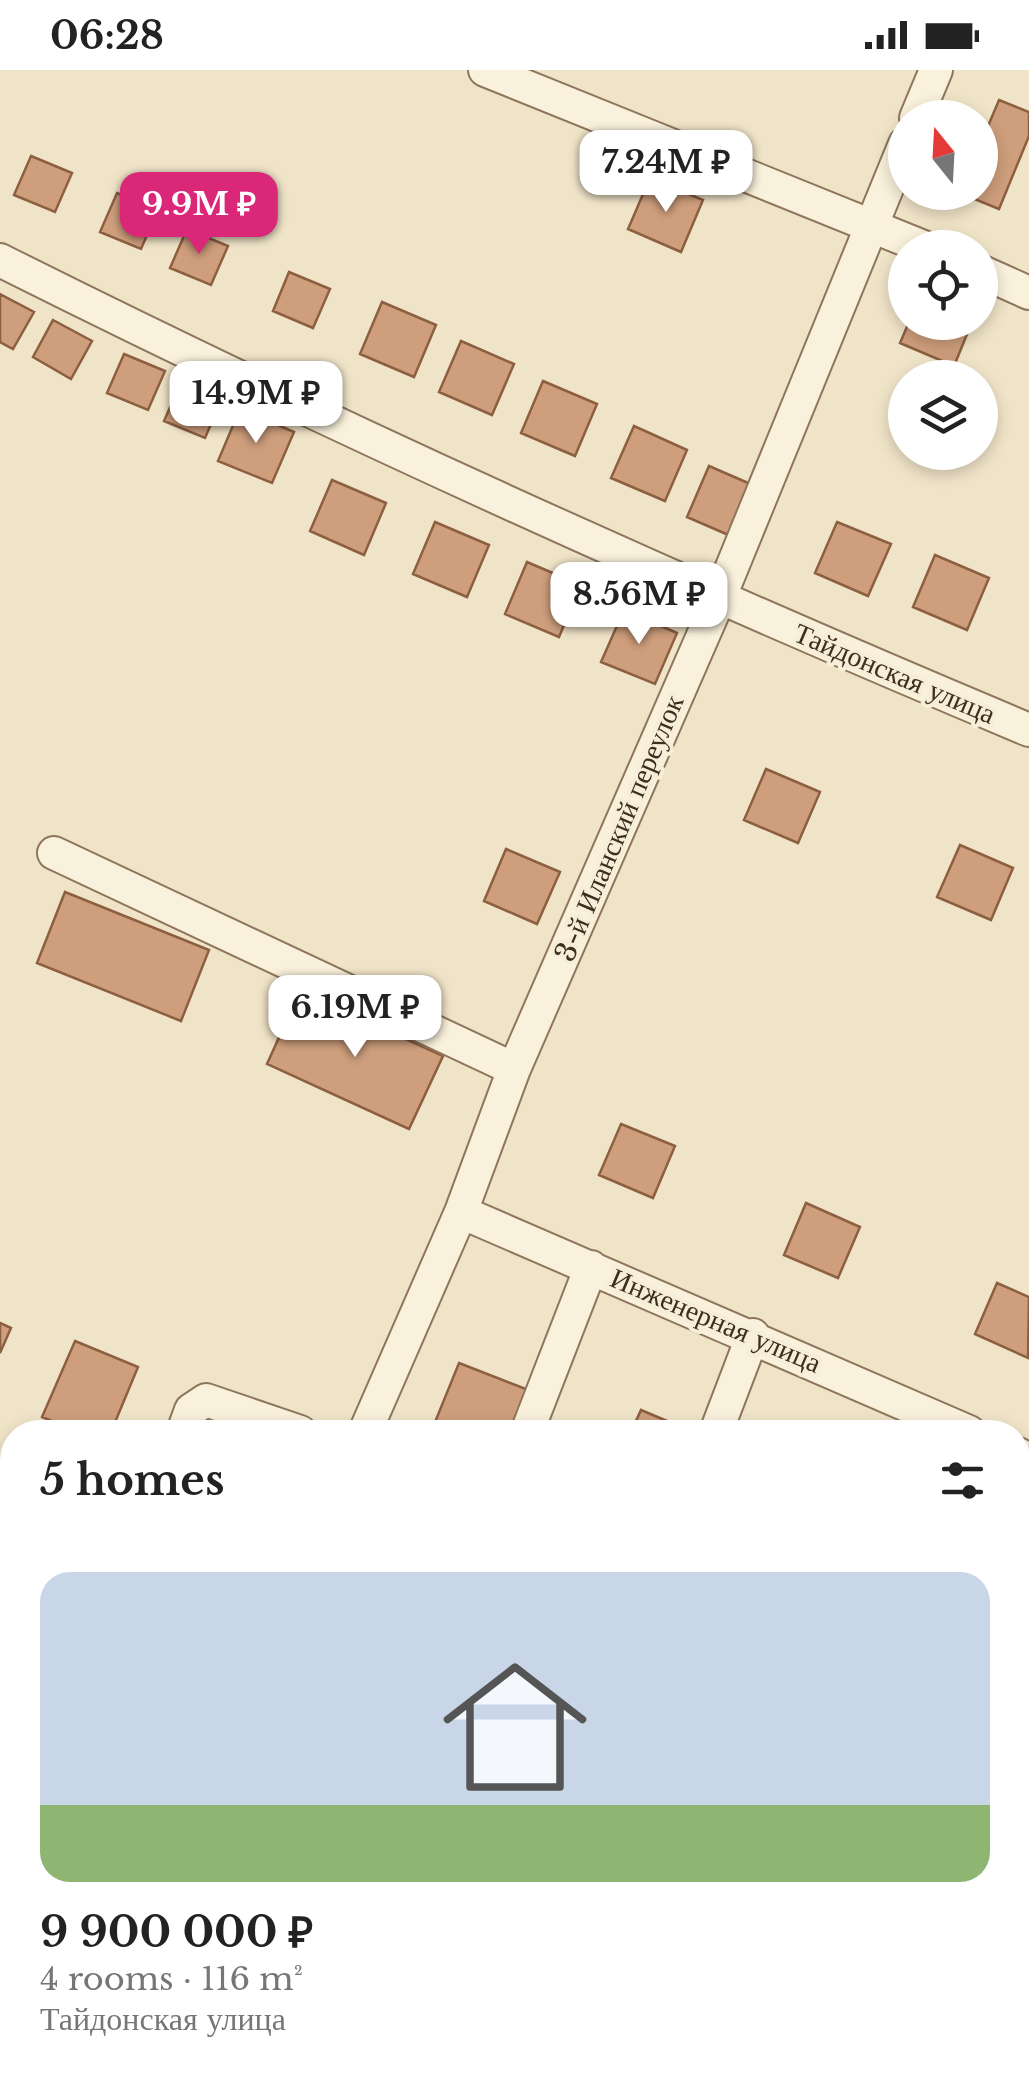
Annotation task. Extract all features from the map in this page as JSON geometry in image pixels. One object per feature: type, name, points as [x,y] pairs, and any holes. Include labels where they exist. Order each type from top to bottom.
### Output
[{"type":"street","points":[[485,70],[888,231]]},
{"type":"street","points":[[924,100],[936,70]]},
{"type":"street","name":"3-й Иланский переулок","points":[[370,1420],[461,1212],[514,1069],[718,599],[888,185]]},
{"type":"street","name":"Тайдонская улица","points":[[0,260],[165,342],[718,599],[1029,730]]},
{"type":"street","points":[[998,279],[1029,293]]},
{"type":"street","points":[[54,853],[514,1069]]},
{"type":"street","name":"Инженерная улица","points":[[461,1212],[754,1335],[942,1420]]},
{"type":"street","points":[[533,1420],[591,1266]]},
{"type":"street","points":[[721,1420],[754,1335]]},
{"type":"street","points":[[187,1420],[191,1410],[206,1400],[265,1420]]},
{"type":"building","points":[[998,102],[1029,112],[1029,136],[999,209],[998,209]]},
{"type":"building","points":[[31,156],[72,173],[55,212],[14,195]]},
{"type":"building","points":[[650,178],[703,200],[681,252],[628,229]]},
{"type":"building","points":[[117,193],[158,210],[141,249],[100,232]]},
{"type":"building","points":[[187,229],[228,246],[211,285],[170,268]]},
{"type":"building","points":[[289,272],[330,289],[313,328],[273,311]]},
{"type":"building","points":[[0,294],[34,312],[13,349],[0,342]]},
{"type":"building","points":[[382,302],[436,325],[414,377],[360,354]]},
{"type":"building","points":[[53,320],[92,341],[71,379],[33,357]]},
{"type":"building","points":[[965,340],[956,360],[940,360],[900,343]]},
{"type":"building","points":[[461,341],[514,364],[492,415],[439,392]]},
{"type":"building","points":[[124,354],[165,371],[148,410],[107,393]]},
{"type":"building","points":[[543,381],[597,404],[575,456],[521,433]]},
{"type":"building","points":[[181,382],[222,399],[205,438],[164,421]]},
{"type":"building","points":[[240,409],[294,432],[272,483],[218,461]]},
{"type":"building","points":[[634,426],[687,450],[665,501],[611,478]]},
{"type":"building","points":[[709,466],[762,489],[740,540],[687,517]]},
{"type":"building","points":[[332,480],[386,503],[364,555],[310,531]]},
{"type":"building","points":[[435,522],[489,545],[467,597],[413,574]]},
{"type":"building","points":[[837,522],[891,544],[868,596],[815,573]]},
{"type":"building","points":[[935,555],[989,578],[967,630],[913,607]]},
{"type":"building","points":[[527,562],[581,585],[559,637],[505,614]]},
{"type":"building","points":[[624,610],[677,633],[655,684],[601,662]]},
{"type":"building","points":[[766,769],[820,792],[798,843],[744,820]]},
{"type":"building","points":[[960,845],[1013,868],[991,920],[937,897]]},
{"type":"building","points":[[506,849],[560,872],[537,924],[484,901]]},
{"type":"building","points":[[65,892],[209,950],[181,1021],[37,963]]},
{"type":"building","points":[[300,991],[443,1056],[409,1129],[267,1064]]},
{"type":"building","points":[[621,1124],[675,1146],[653,1198],[599,1175]]},
{"type":"building","points":[[806,1203],[860,1227],[838,1278],[784,1255]]},
{"type":"building","points":[[997,1283],[1029,1297],[1028,1358],[975,1334]]},
{"type":"building","points":[[0,1323],[11,1328],[0,1353]]},
{"type":"building","points":[[75,1341],[138,1367],[116,1420],[42,1417]]},
{"type":"building","points":[[459,1363],[531,1391],[519,1420],[436,1420]]},
{"type":"building","points":[[641,1410],[665,1420],[636,1420]]}]
